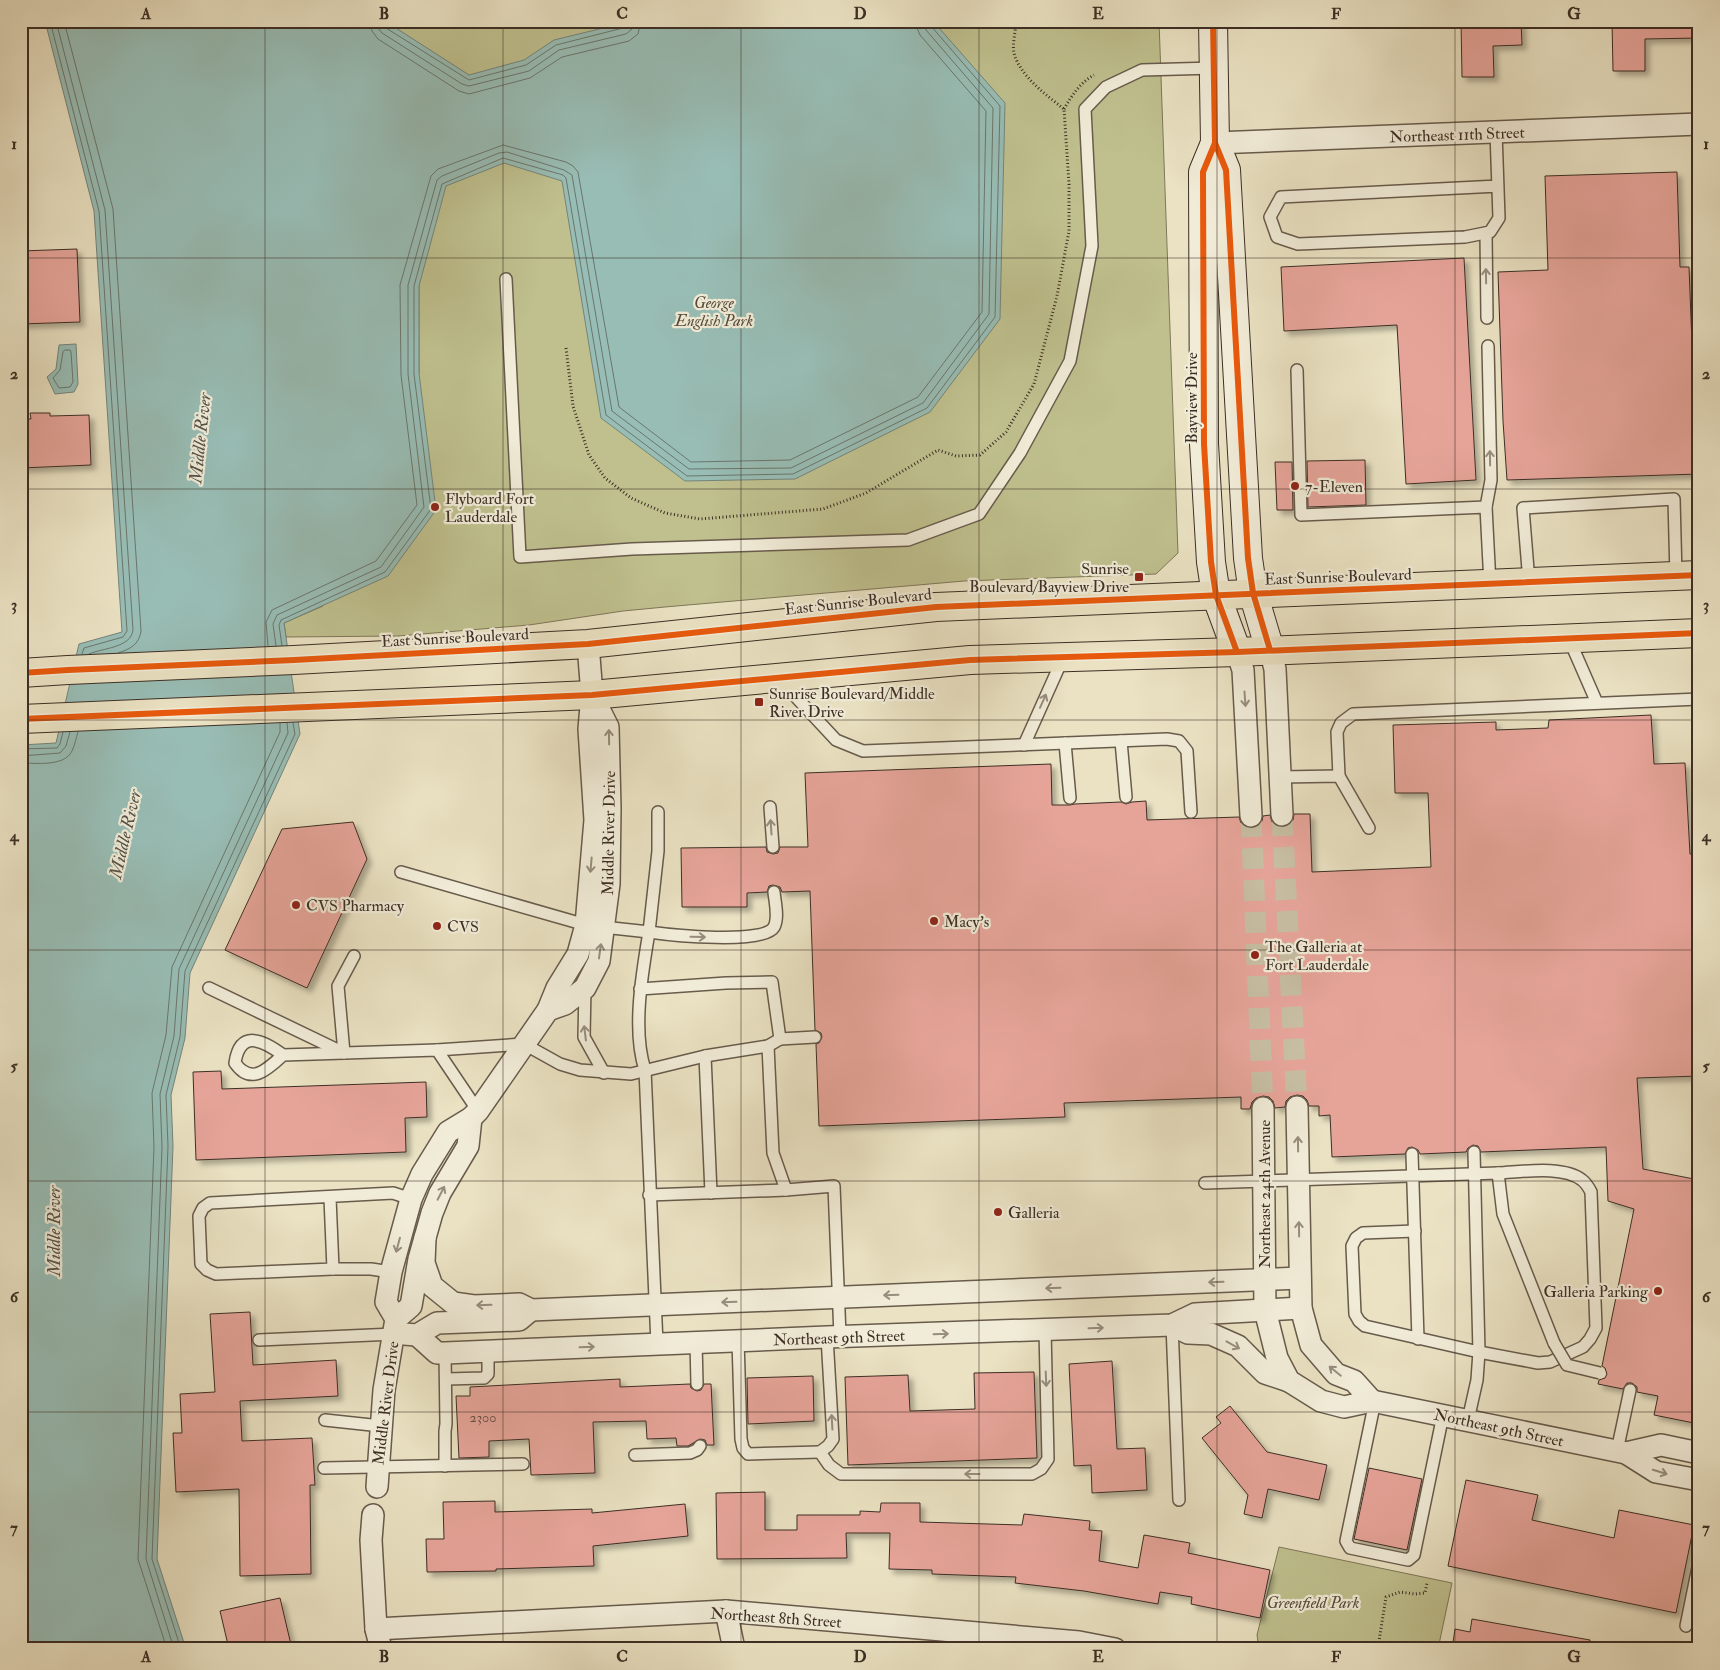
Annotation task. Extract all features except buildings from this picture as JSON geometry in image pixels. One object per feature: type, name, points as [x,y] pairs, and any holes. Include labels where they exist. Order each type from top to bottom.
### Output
[{"type":"main road","name":"East Sunrise Boulevard","points":[[21,673],[588,644],[936,607],[1692,574]]},
{"type":"main road","points":[[21,719],[51,716],[592,695],[970,660],[1237,652],[1699,632]]},
{"type":"street","name":"Bayview Drive","points":[[1213,21],[1215,142],[1226,170],[1247,548],[1253,593],[1270,650]]},
{"type":"street","name":"Northeast 11th Street","points":[[1215,142],[1699,124]]},
{"type":"street","name":"Bayview Drive","points":[[1215,142],[1203,172],[1204,444],[1211,562],[1216,595],[1237,652]]},
{"type":"street","name":"Middle River Drive","points":[[395,1327],[386,1302],[390,1272],[411,1198],[422,1174],[448,1132],[475,1114],[548,1010],[557,988],[595,926],[609,884],[608,728],[592,695],[588,644]]},
{"type":"street","points":[[1270,650],[1275,669],[1282,815]]},
{"type":"street","points":[[1237,652],[1243,670],[1251,816]]},
{"type":"street","name":"Middle River Drive","points":[[548,1010],[565,1004],[585,988],[599,961],[595,926]]},
{"type":"street","name":"Northeast 24th Avenue","points":[[1297,1107],[1300,1278]]},
{"type":"street","name":"Northeast 24th Avenue","points":[[1263,1108],[1264,1280]]},
{"type":"street","name":"Middle River Drive","points":[[377,1477],[384,1390],[395,1327],[411,1306],[419,1259],[432,1213],[440,1193],[468,1146],[475,1114]]},
{"type":"street","points":[[425,1238],[424,1263],[432,1286],[453,1303],[474,1306],[519,1304],[531,1310],[1300,1278],[1301,1308],[1311,1345],[1336,1374],[1354,1381],[1373,1401]]},
{"type":"street","points":[[1264,1280],[1265,1310],[1277,1358],[1289,1381]]},
{"type":"street","name":"Northeast 9th Street","points":[[445,1353],[833,1336],[1172,1326],[1195,1314],[1301,1308]]},
{"type":"street","points":[[417,1335],[437,1323],[519,1320],[531,1310]]},
{"type":"street","name":"Northeast 9th Street","points":[[1172,1326],[1188,1334],[1211,1334],[1238,1346],[1265,1372],[1289,1381],[1321,1401],[1344,1407],[1373,1401],[1468,1420],[1621,1452],[1656,1472],[1699,1480]]},
{"type":"street","points":[[395,1327],[417,1335],[437,1353],[445,1353]]},
{"type":"street","name":"Northeast 9th Street","points":[[1621,1452],[1661,1445],[1699,1453]]},
{"type":"street","points":[[373,1515],[371,1540],[379,1639]]},
{"type":"street","points":[[726,1610],[734,1649]]},
{"type":"street","name":"Northeast 8th Street","points":[[379,1639],[726,1610],[1079,1642],[1115,1649]]},
{"type":"lane","points":[[506,278],[520,557],[632,549],[908,540],[979,514],[1020,453],[1070,361],[1092,246],[1085,109],[1106,88],[1142,70],[1214,68]]},
{"type":"lane","points":[[1496,132],[1498,186],[1499,218],[1490,232],[1465,237],[1298,244],[1277,237],[1270,216],[1281,197],[1498,186]]},
{"type":"lane","points":[[1486,233],[1487,318]]},
{"type":"lane","points":[[1488,346],[1491,480],[1486,507],[1490,584]]},
{"type":"lane","points":[[1296,370],[1301,515],[1486,507]]},
{"type":"lane","points":[[1529,582],[1523,508],[1674,499],[1692,574]]},
{"type":"lane","points":[[1569,638],[1597,703]]},
{"type":"lane","points":[[1024,745],[1063,658]]},
{"type":"lane","points":[[777,677],[836,740],[863,751],[1167,739],[1179,741],[1187,751],[1191,812]]},
{"type":"lane","points":[[1369,828],[1339,776],[1337,732],[1341,723],[1353,714],[1699,699]]},
{"type":"lane","points":[[1121,741],[1126,798]]},
{"type":"lane","points":[[1065,743],[1070,798]]},
{"type":"lane","points":[[1281,777],[1339,776]]},
{"type":"lane","points":[[770,807],[773,847]]},
{"type":"lane","points":[[657,1344],[645,1070],[640,1055],[640,989],[649,932],[658,851],[658,812]]},
{"type":"lane","points":[[401,872],[595,926],[694,938],[766,934],[771,931],[776,921],[774,892]]},
{"type":"lane","points":[[344,1053],[338,986],[354,956]]},
{"type":"lane","points":[[640,989],[772,982],[780,1039]]},
{"type":"lane","points":[[209,988],[344,1053]]},
{"type":"lane","points":[[585,988],[584,1037],[604,1072]]},
{"type":"lane","points":[[283,1055],[437,1050],[524,1044],[560,1064],[580,1070],[631,1074],[705,1056],[768,1046],[780,1039],[815,1037]]},
{"type":"lane","points":[[768,1046],[773,1153],[786,1190]]},
{"type":"lane","points":[[437,1050],[475,1114]]},
{"type":"lane","points":[[705,1056],[710,1193]]},
{"type":"lane","points":[[1468,1420],[1477,1380],[1479,1352],[1474,1152]]},
{"type":"lane","points":[[1412,1154],[1418,1339]]},
{"type":"lane","points":[[1205,1183],[1553,1171],[1570,1173],[1583,1180],[1592,1192],[1596,1328],[1590,1339],[1583,1347],[1550,1362],[1538,1363],[1418,1339],[1365,1326],[1355,1314],[1352,1246],[1356,1238],[1363,1233],[1415,1231]]},
{"type":"lane","points":[[1498,1173],[1503,1214],[1554,1343],[1567,1365],[1600,1373]]},
{"type":"lane","points":[[650,1195],[786,1190],[834,1186],[838,1297],[833,1336],[833,1440],[828,1446],[820,1452],[748,1454],[743,1448],[741,1439],[738,1340]]},
{"type":"lane","points":[[390,1272],[372,1269],[333,1269],[216,1274],[207,1270],[201,1264],[199,1216],[203,1208],[210,1203],[330,1198],[393,1193],[411,1198]]},
{"type":"lane","points":[[330,1198],[333,1269]]},
{"type":"lane","points":[[1172,1326],[1179,1500]]},
{"type":"lane","points":[[259,1340],[395,1327]]},
{"type":"lane","points":[[820,1452],[829,1465],[841,1474],[1032,1474],[1041,1469],[1048,1459],[1045,1330]]},
{"type":"lane","points":[[696,1342],[697,1384]]},
{"type":"lane","points":[[446,1379],[484,1378],[488,1374],[488,1351]]},
{"type":"lane","points":[[445,1353],[445,1466]]},
{"type":"lane","points":[[1621,1452],[1630,1390]]},
{"type":"lane","points":[[1373,1401],[1346,1541],[1350,1548],[1408,1560],[1414,1555],[1443,1415]]},
{"type":"lane","points":[[325,1420],[381,1426]]},
{"type":"lane","points":[[635,1455],[690,1453],[697,1450],[700,1446]]},
{"type":"lane","points":[[324,1468],[377,1477],[445,1466],[523,1464]]},
{"type":"lane","points":[[1686,1626],[1699,1562]]},
{"type":"path","points":[[566,348],[573,406],[589,455],[606,478],[631,498],[665,513],[700,519],[823,508],[866,493],[938,450],[956,456],[980,455],[1006,432],[1034,384],[1057,296],[1069,231],[1070,184],[1064,109],[1046,95],[1019,66],[1014,51],[1016,21]]},
{"type":"path","points":[[1382,1649],[1379,1641],[1386,1597],[1400,1592],[1424,1593],[1428,1584]]},
{"type":"green space","name":"George English Park","points":[[373,21],[1159,21],[1178,553],[1156,574],[964,581],[623,611],[529,625],[398,636],[286,637],[284,623],[323,606],[419,373],[419,286]]},
{"type":"green space","name":"Greenfield Park","points":[[1279,1547],[1452,1583],[1438,1649],[1259,1649],[1257,1635]]},
{"type":"water","name":"Middle River","points":[[45,21],[385,21],[469,75],[524,60],[554,40],[632,21],[933,21],[1005,103],[1000,319],[930,412],[795,479],[685,481],[601,418],[562,181],[504,163],[446,186],[419,286],[419,373],[436,510],[388,576],[284,623],[300,734],[190,973],[185,1038],[171,1095],[173,1146],[157,1559],[186,1649],[21,1649],[21,745],[56,743],[79,644],[122,632],[94,211]]},
{"type":"water","points":[[76,344],[78,384],[74,392],[55,394],[47,377],[56,369],[59,345]]},
{"type":"tunnel","points":[[1282,815],[1297,1107]]},
{"type":"tunnel","points":[[1251,816],[1263,1108]]},
{"type":"cycle path","points":[[1213,21],[1215,143],[1226,170],[1248,558],[1253,593],[1270,650]]},
{"type":"cycle path","points":[[1215,143],[1203,172],[1204,444],[1211,562],[1216,595],[1237,652]]},
{"type":"cycle path","points":[[21,673],[588,644],[936,607],[1699,575]]},
{"type":"cycle path","points":[[21,719],[592,695],[970,660],[1237,652],[1699,633]]},
{"type":"place","name":"7-Eleven","points":[[1295,486]]},
{"type":"place","name":"Flyboard Fort Lauderdale","points":[[435,507]]},
{"type":"place","name":"Sunrise Boulevard/Bayview Drive","points":[[1139,577]]},
{"type":"place","name":"Sunrise Boulevard/Middle River Drive","points":[[759,702]]},
{"type":"place","name":"CVS Pharmacy","points":[[296,905]]},
{"type":"place","name":"Macy's","points":[[934,921]]},
{"type":"place","name":"CVS","points":[[437,926]]},
{"type":"place","name":"The Galleria at Fort Lauderdale","points":[[1255,955]]},
{"type":"place","name":"Galleria","points":[[998,1212]]},
{"type":"place","name":"Galleria Parking","points":[[1658,1291]]}]
